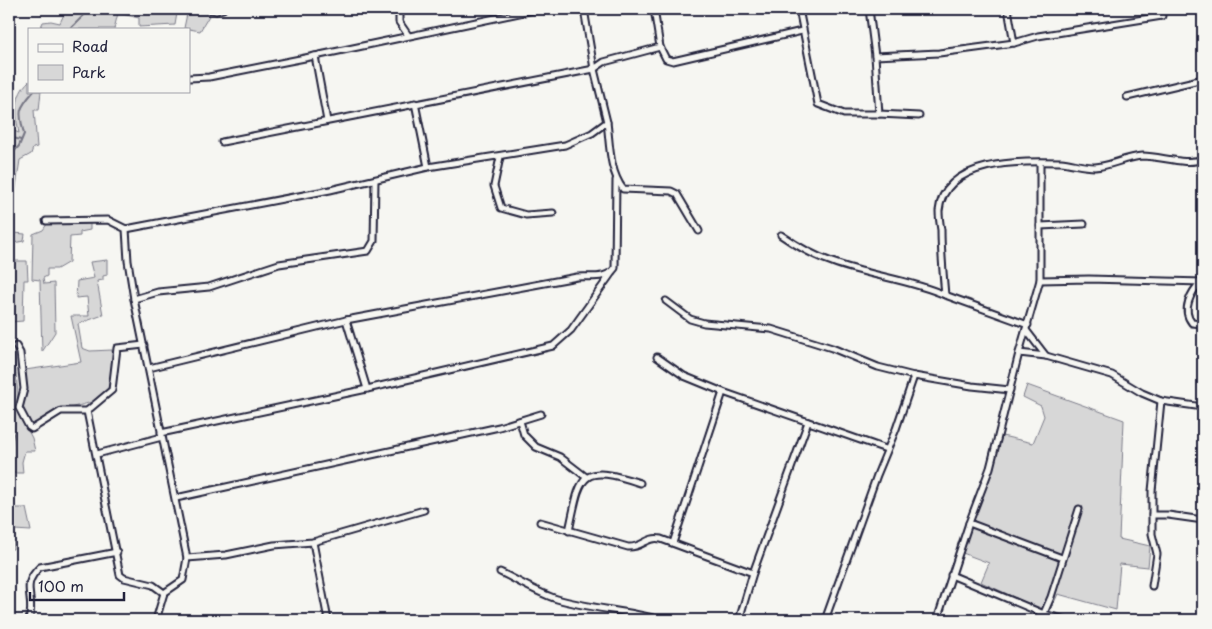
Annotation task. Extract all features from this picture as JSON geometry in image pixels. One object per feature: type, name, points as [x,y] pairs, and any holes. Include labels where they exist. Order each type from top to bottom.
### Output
[{"type":"street","points":[[208,9],[216,11],[222,9]]},
{"type":"street","points":[[399,9],[399,22],[408,35]]},
{"type":"street","points":[[190,78],[209,77],[315,56],[538,9]]},
{"type":"street","points":[[97,454],[162,435],[553,346],[571,330],[615,268],[616,180],[607,122],[594,69],[584,9]]},
{"type":"street","points":[[654,9],[660,47],[666,59],[674,61],[802,31]]},
{"type":"street","points":[[799,9],[818,104],[844,114],[919,116]]},
{"type":"street","points":[[868,9],[875,56],[879,114]]},
{"type":"street","points":[[1008,9],[1014,43]]},
{"type":"street","points":[[875,56],[939,53],[1014,43],[1038,36],[1162,16]]},
{"type":"street","points":[[222,142],[594,69],[604,62],[660,47]]},
{"type":"street","points":[[315,56],[327,121]]},
{"type":"street","points":[[1127,96],[1203,79]]},
{"type":"street","points":[[415,103],[428,168]]},
{"type":"street","points":[[46,221],[108,220],[126,228],[428,168],[565,145],[592,133],[607,122]]},
{"type":"street","points":[[500,157],[494,186],[501,208],[526,215],[553,214]]},
{"type":"street","points":[[944,295],[939,211],[943,197],[951,184],[961,175],[975,169],[1007,164],[1058,162],[1096,167],[1127,157],[1203,159]]},
{"type":"street","points":[[936,620],[990,468],[1019,353],[1040,280],[1040,164]]},
{"type":"street","points":[[134,300],[158,292],[209,287],[279,264],[368,251],[374,241],[375,180]]},
{"type":"street","points":[[616,180],[623,189],[665,190],[677,194],[698,231]]},
{"type":"street","points":[[1040,226],[1084,224]]},
{"type":"street","points":[[126,228],[128,261],[134,300],[187,558],[183,580],[164,593],[156,620]]},
{"type":"street","points":[[781,235],[804,251],[832,263],[925,286],[1027,328],[1046,356]]},
{"type":"street","points":[[149,368],[346,320],[577,277],[611,274]]},
{"type":"street","points":[[1040,280],[1089,279],[1202,282]]},
{"type":"street","points":[[1202,282],[1192,293],[1187,313],[1192,323],[1203,324]]},
{"type":"street","points":[[666,301],[690,318],[704,323],[771,329],[832,348],[878,367],[914,376],[972,386],[1010,390]]},
{"type":"street","points":[[346,320],[367,389]]},
{"type":"street","points":[[16,346],[20,354],[24,389],[19,408],[28,426],[34,429],[60,411],[88,411],[112,390],[117,348],[144,345]]},
{"type":"street","points":[[1019,353],[1046,356],[1112,375],[1142,393],[1161,401],[1203,407]]},
{"type":"street","points":[[657,357],[684,376],[723,392],[886,449]]},
{"type":"street","points":[[824,620],[914,376]]},
{"type":"street","points":[[673,542],[723,392]]},
{"type":"street","points":[[1152,586],[1157,554],[1152,515],[1152,491],[1161,401]]},
{"type":"street","points":[[88,411],[122,577],[153,585],[164,593]]},
{"type":"street","points":[[176,498],[520,421],[541,414]]},
{"type":"street","points":[[520,421],[524,435],[536,447],[560,457],[586,477]]},
{"type":"street","points":[[739,620],[753,573],[808,422]]},
{"type":"street","points":[[569,531],[578,489],[586,477],[593,473],[604,472],[640,483]]},
{"type":"street","points":[[1041,620],[1060,570],[1062,558],[1079,509]]},
{"type":"street","points":[[187,558],[226,555],[274,545],[313,542],[424,510]]},
{"type":"street","points":[[1152,515],[1168,514],[1203,520]]},
{"type":"street","points":[[540,522],[628,547],[636,547],[653,537],[673,542],[753,573]]},
{"type":"street","points":[[969,523],[1062,558]]},
{"type":"street","points":[[313,542],[328,620]]},
{"type":"street","points":[[29,620],[32,607],[28,583],[31,576],[40,567],[117,552]]},
{"type":"street","points":[[500,572],[556,598],[617,612],[630,612],[660,620]]},
{"type":"street","points":[[951,575],[1044,614],[1066,620]]},
{"type":"green space","points":[[58,9],[161,9],[177,13],[175,25],[139,27],[139,18],[118,13],[114,28],[40,28],[43,22],[60,23],[65,12]]},
{"type":"green space","points":[[188,9],[213,9],[200,31],[184,28]]},
{"type":"green space","points":[[28,82],[28,92],[41,92],[39,110],[34,110],[37,147],[33,148],[31,154],[20,160],[14,200],[14,233],[25,234],[24,241],[13,243],[13,261],[27,261],[28,280],[24,280],[23,321],[11,322],[18,394],[16,408],[32,438],[35,451],[25,451],[22,462],[23,473],[12,473],[9,476],[9,129],[19,133],[17,105],[24,87]]},
{"type":"green space","points":[[90,222],[90,230],[80,232],[80,236],[70,237],[69,262],[57,269],[47,269],[47,276],[43,278],[44,284],[54,283],[55,332],[42,352],[40,280],[32,279],[33,234],[43,230],[47,224]]},
{"type":"green space","points":[[107,260],[107,275],[103,276],[103,280],[97,281],[103,315],[78,324],[82,348],[90,351],[112,350],[112,368],[107,391],[93,401],[53,412],[37,423],[30,424],[21,405],[25,399],[25,370],[81,362],[71,316],[89,316],[87,297],[76,298],[77,281],[94,278],[90,262]]},
{"type":"green space","points":[[1027,385],[1124,420],[1119,539],[1150,546],[1148,567],[1120,564],[1116,610],[1058,594],[1049,613],[981,582],[989,563],[960,552],[1002,436],[1033,443],[1044,416],[1041,406],[1023,397]]},
{"type":"green space","points":[[9,508],[26,508],[31,531],[14,530],[13,549],[9,549]]},
{"type":"waterway","points":[[71,28],[90,9]]},
{"type":"waterway","points":[[9,157],[19,146],[24,134],[20,115],[22,106],[33,92]]},
{"type":"waterway","points":[[9,137],[21,140]]},
{"type":"waterway","points":[[9,419],[13,434],[9,456]]}]
